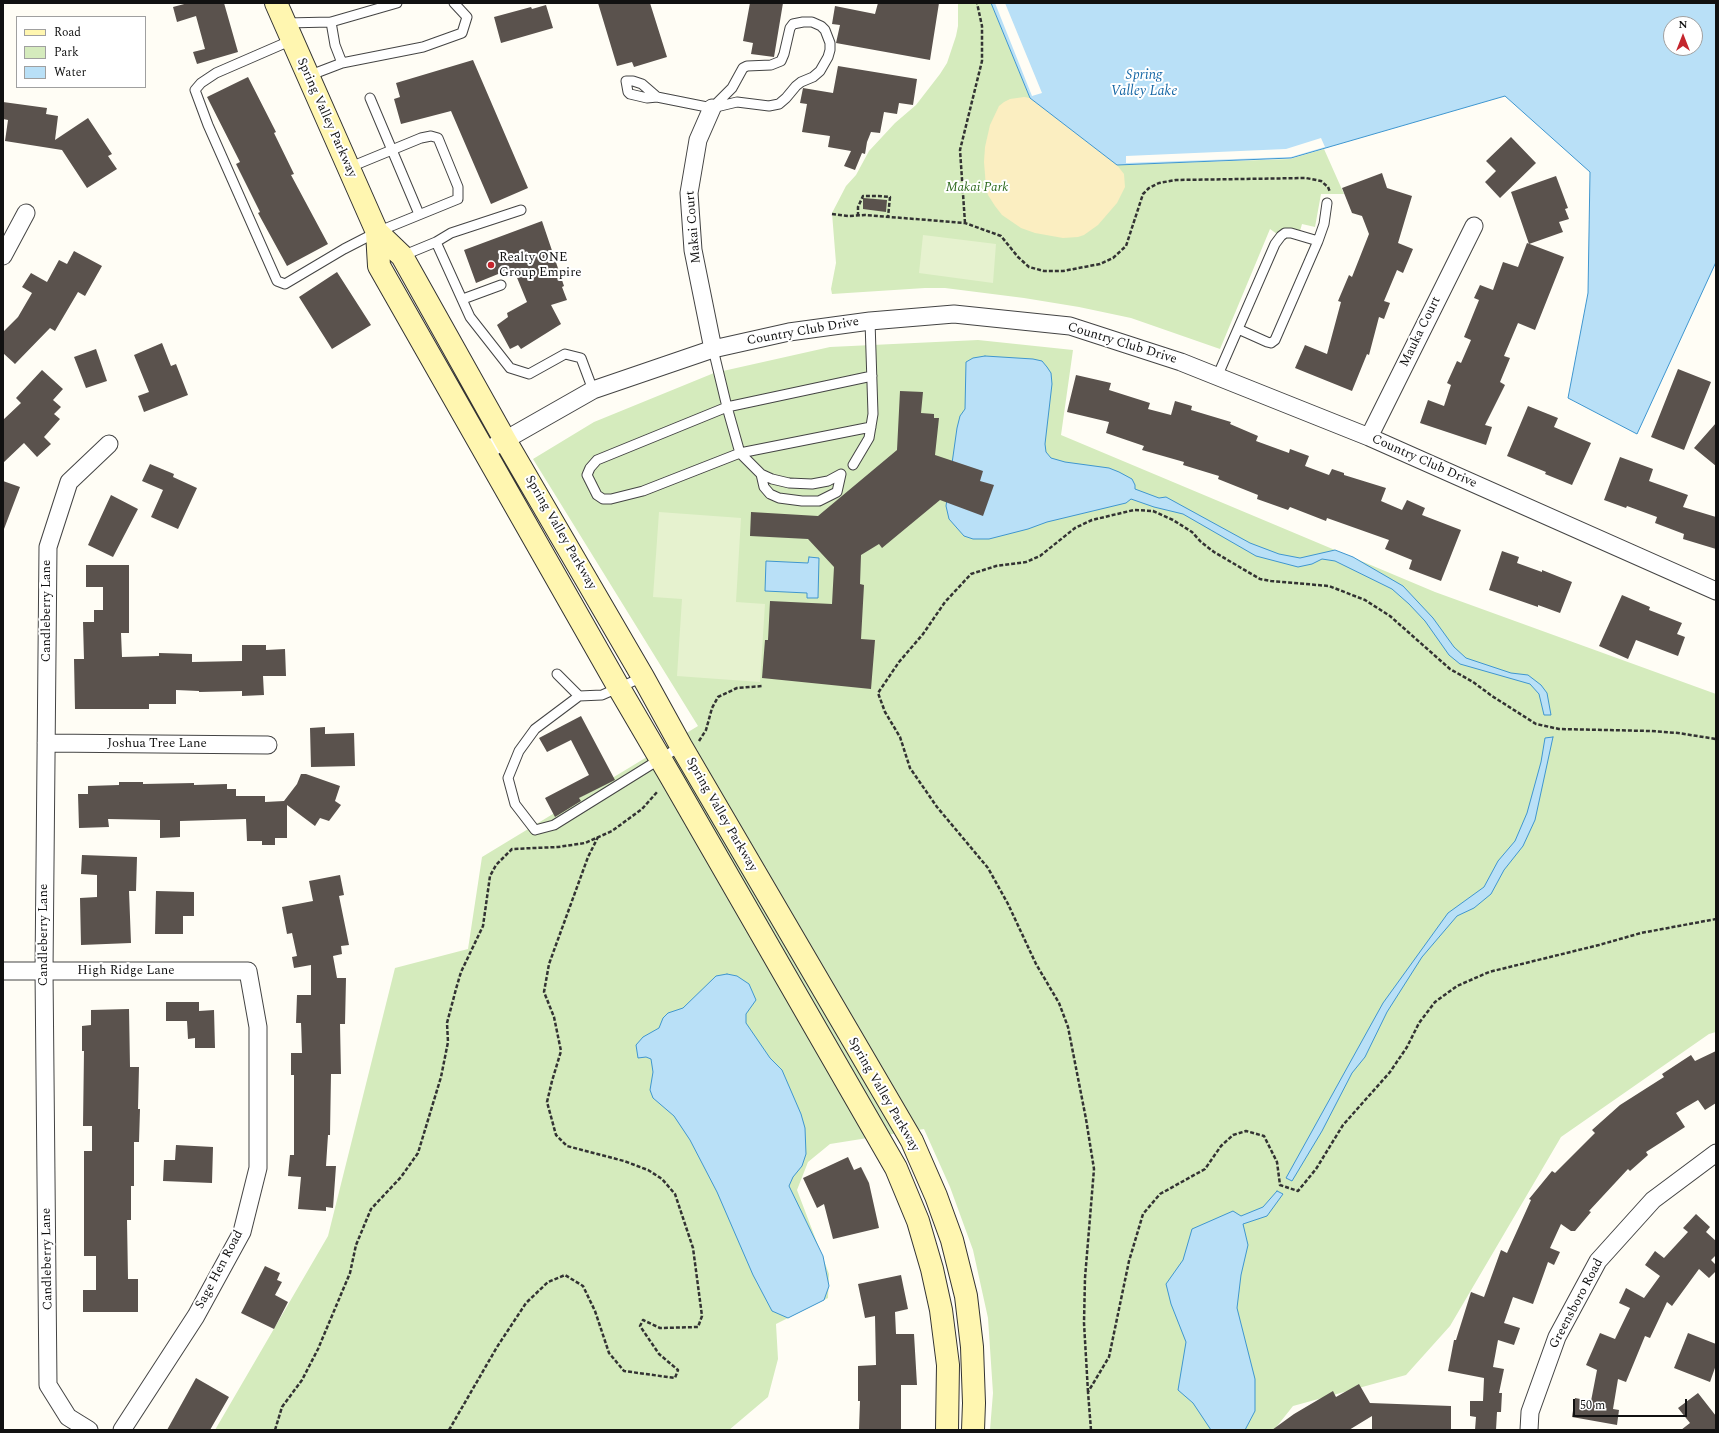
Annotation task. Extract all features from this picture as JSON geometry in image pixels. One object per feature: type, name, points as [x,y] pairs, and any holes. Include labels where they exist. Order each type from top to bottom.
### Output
[{"type":"street","name":"Spring Valley Parkway","points":[[276,3],[348,168],[378,232],[402,256],[505,440],[643,677],[684,752],[912,1142],[936,1196],[952,1240],[966,1296],[972,1347],[974,1403],[973,1430]]},
{"type":"street","name":"Makai Court","points":[[712,108],[698,140],[689,192],[693,250],[713,349]]},
{"type":"street","points":[[3,256],[26,213]]},
{"type":"street","name":"Mauka Court","points":[[1369,437],[1474,226]]},
{"type":"street","name":"Spring Valley Parkway","points":[[378,232],[378,266],[896,1168],[918,1220],[932,1269],[941,1310],[948,1365],[947,1430]]},
{"type":"street","name":"Country Club Drive","points":[[484,452],[593,390],[713,349],[789,332],[870,321],[954,314],[1070,326],[1181,362],[1369,437],[1716,591]]},
{"type":"street","name":"Candleberry Lane","points":[[89,1430],[68,1417],[48,1385],[44,971],[48,547],[69,482],[109,444]]},
{"type":"street","name":"Joshua Tree Lane","points":[[46,743],[268,744]]},
{"type":"street","name":"High Ridge Lane","points":[[3,971],[248,971]]},
{"type":"street","name":"Sage Hen Road","points":[[122,1430],[196,1316],[242,1232],[258,1168],[258,1028],[248,971]]},
{"type":"street","name":"Greensboro Road","points":[[1529,1430],[1530,1412],[1557,1337],[1598,1260],[1653,1200],[1716,1153]]},
{"type":"lane","points":[[348,168],[421,138],[431,136],[438,138],[458,187],[458,199],[378,232],[344,249],[285,284],[277,281],[208,125],[195,90],[201,83],[216,73],[288,32],[331,22],[397,3]]},
{"type":"lane","points":[[308,76],[342,63],[423,47],[462,33],[467,17],[454,3]]},
{"type":"lane","points":[[331,22],[335,45],[342,63]]},
{"type":"lane","points":[[657,96],[712,108],[737,102],[769,106],[778,104],[801,82],[813,77],[820,71],[828,57],[830,50],[830,43],[825,30],[821,26],[812,22],[793,24],[790,28],[781,61],[771,65],[747,66],[743,68],[732,88],[712,108]]},
{"type":"lane","points":[[370,98],[419,214]]},
{"type":"lane","points":[[1238,329],[1267,342],[1271,343],[1275,340],[1318,241],[1324,224],[1329,198]]},
{"type":"lane","points":[[402,256],[436,242],[451,233],[521,210]]},
{"type":"lane","points":[[1217,377],[1275,244],[1285,233],[1291,233],[1318,241]]},
{"type":"lane","points":[[436,242],[470,317],[510,368],[529,374],[565,354],[581,358],[593,390]]},
{"type":"lane","points":[[463,299],[501,285]]},
{"type":"lane","points":[[853,465],[869,438],[873,414],[870,321]]},
{"type":"lane","points":[[713,349],[740,453],[761,474],[772,479],[789,483],[812,484],[828,481],[841,474],[837,492],[819,501],[802,501],[778,498],[770,494],[764,487],[761,474]]},
{"type":"lane","points":[[871,427],[740,453],[643,491],[611,499],[602,498],[597,495],[587,475],[590,468],[597,460],[727,407],[872,376]]},
{"type":"lane","points":[[557,674],[579,696]]},
{"type":"lane","points":[[643,677],[602,695],[579,696],[535,729],[519,751],[508,778],[515,804],[535,830],[554,825],[666,768],[684,752]]},
{"type":"path","points":[[965,223],[960,150],[982,61],[982,26],[976,3]]},
{"type":"path","points":[[832,214],[965,223],[1001,236],[1018,257],[1029,267],[1044,271],[1063,271],[1100,264],[1114,258],[1126,246],[1143,194],[1149,188],[1159,183],[1176,180],[1306,178],[1323,182],[1328,187],[1329,198]]},
{"type":"path","points":[[858,216],[858,207],[863,196],[878,196],[890,197],[888,217]]},
{"type":"path","points":[[1091,1430],[1084,1323],[1085,1278],[1094,1169],[1068,1027],[1059,1003],[1036,964],[1008,904],[988,868],[937,807],[910,768],[900,737],[886,712],[878,693],[899,662],[923,634],[945,602],[971,574],[996,566],[1026,562],[1040,556],[1075,528],[1092,520],[1134,510],[1153,511],[1173,520],[1192,532],[1214,552],[1260,579],[1329,586],[1365,600],[1390,616],[1450,669],[1473,682],[1536,724],[1559,729],[1678,733],[1716,740]]},
{"type":"path","points":[[684,752],[694,750],[706,730],[712,708],[718,697],[737,688],[763,686]]},
{"type":"path","points":[[275,1430],[282,1407],[302,1380],[318,1349],[350,1273],[356,1245],[371,1209],[400,1177],[418,1153],[441,1077],[448,1042],[447,1023],[456,989],[461,972],[483,926],[490,876],[496,865],[512,849],[558,847],[585,843],[612,831],[642,809],[666,768]]},
{"type":"path","points":[[448,1430],[497,1347],[526,1303],[548,1282],[565,1276],[583,1286],[595,1312],[610,1353],[624,1371],[675,1378],[678,1370],[659,1354],[640,1326],[643,1320],[660,1328],[698,1327],[702,1316],[693,1248],[675,1194],[662,1180],[648,1170],[624,1161],[567,1146],[556,1135],[548,1108],[547,1102],[550,1088],[561,1051],[554,1017],[544,992],[550,964],[588,857],[598,837]]},
{"type":"path","points":[[1088,1392],[1109,1357],[1129,1260],[1143,1214],[1160,1194],[1205,1169],[1221,1146],[1233,1135],[1246,1131],[1264,1136],[1277,1162],[1280,1185],[1298,1191],[1316,1169],[1343,1125],[1390,1072],[1406,1048],[1419,1023],[1435,1002],[1457,986],[1489,972],[1600,945],[1641,933],[1716,918]]},
{"type":"green space","name":"Makai Park","points":[[958,3],[991,3],[1030,98],[1117,165],[1290,159],[1324,149],[1344,194],[1321,194],[1315,227],[1302,224],[1300,231],[1292,238],[1284,239],[1270,229],[1220,349],[1131,318],[1079,307],[1024,298],[945,288],[832,294],[831,289],[836,263],[832,213],[846,186],[856,175],[869,151],[895,123],[916,105],[947,63],[958,26]]},
{"type":"green space","points":[[923,235],[996,244],[993,283],[919,273]]},
{"type":"green space","points":[[978,340],[1073,350],[1061,435],[1435,592],[1716,694],[1716,1032],[1709,1034],[1561,1137],[1450,1326],[1406,1375],[1293,1406],[1274,1430],[990,1430],[993,1393],[988,1318],[973,1250],[950,1187],[924,1129],[830,1144],[808,1162],[797,1190],[829,1274],[828,1298],[776,1324],[778,1359],[768,1397],[729,1430],[215,1430],[328,1236],[395,968],[468,949],[482,857],[698,726],[533,459],[594,422],[714,373],[830,347]]},
{"type":"green space","points":[[659,512],[741,518],[736,602],[765,604],[760,682],[677,676],[682,599],[653,597]]},
{"type":"sand","points":[[1024,97],[1030,98],[1117,165],[1124,174],[1125,187],[1117,203],[1098,225],[1084,235],[1063,238],[1035,233],[1021,228],[1002,215],[988,195],[984,162],[985,147],[990,125],[999,106],[1010,99]]},
{"type":"water","name":"Spring Valley Lake","points":[[991,3],[1716,3],[1716,262],[1637,434],[1568,398],[1588,293],[1590,172],[1505,96],[1291,158],[1117,165],[1030,98]]},
{"type":"water","points":[[985,356],[1033,359],[1042,361],[1051,373],[1052,384],[1045,444],[1046,452],[1051,458],[1065,462],[1109,468],[1119,472],[1132,479],[1135,489],[1159,498],[1166,497],[1250,543],[1279,554],[1300,558],[1335,550],[1353,557],[1403,586],[1433,618],[1454,647],[1466,658],[1511,673],[1528,675],[1541,685],[1547,693],[1551,715],[1544,715],[1539,694],[1530,684],[1460,664],[1449,655],[1425,621],[1392,589],[1335,561],[1322,559],[1312,564],[1298,567],[1256,556],[1183,514],[1154,507],[1131,499],[1126,503],[1047,522],[1028,529],[989,539],[973,539],[964,536],[949,519],[946,506],[957,428],[960,416],[965,409],[966,362],[973,358]]},
{"type":"water","points":[[809,557],[819,558],[818,598],[807,598],[807,593],[765,591],[766,561],[808,563]]},
{"type":"water","points":[[1553,737],[1535,820],[1523,846],[1504,870],[1491,894],[1474,908],[1457,916],[1422,957],[1387,1012],[1365,1057],[1352,1073],[1322,1131],[1292,1181],[1286,1178],[1383,1003],[1448,913],[1484,887],[1498,861],[1515,841],[1527,813],[1541,762],[1545,738]]},
{"type":"water","points":[[727,974],[737,976],[749,984],[756,1000],[746,1014],[746,1023],[770,1058],[782,1070],[801,1114],[805,1128],[806,1154],[802,1166],[793,1177],[789,1186],[823,1256],[829,1286],[824,1300],[788,1318],[772,1311],[753,1275],[717,1192],[690,1140],[674,1116],[653,1098],[650,1090],[653,1072],[651,1059],[646,1057],[638,1058],[636,1045],[643,1037],[659,1028],[663,1018],[668,1013],[683,1008],[716,976]]},
{"type":"water","points":[[1277,1191],[1283,1194],[1267,1216],[1243,1224],[1248,1245],[1241,1275],[1237,1308],[1255,1379],[1255,1411],[1245,1430],[1211,1430],[1193,1403],[1178,1390],[1186,1342],[1171,1304],[1166,1284],[1183,1260],[1192,1229],[1233,1211],[1241,1216],[1263,1207]]},
{"type":"pier","points":[[995,3],[1005,3],[1042,93],[1032,96]]},
{"type":"pier","points":[[1321,138],[1325,147],[1291,157],[1126,163],[1126,156],[1286,149]]},
{"type":"building","points":[[188,3],[224,3],[238,52],[197,64],[193,52],[205,49],[196,16],[177,22],[173,7]]},
{"type":"building","points":[[598,3],[650,3],[667,57],[634,67],[632,62],[617,66]]},
{"type":"building","points":[[750,3],[783,3],[774,57],[751,54],[753,43],[743,41]]},
{"type":"building","points":[[878,3],[939,3],[930,60],[836,43],[840,25],[832,24],[835,6],[875,14]]},
{"type":"building","points":[[546,5],[553,28],[501,43],[494,17],[531,7],[532,9]]},
{"type":"building","points":[[473,60],[528,188],[491,204],[451,111],[401,124],[394,99],[400,97],[396,83]]},
{"type":"building","points":[[838,66],[917,79],[913,105],[899,103],[897,114],[884,112],[880,133],[871,132],[867,142],[865,154],[862,153],[855,170],[844,166],[851,151],[828,147],[830,136],[802,132],[807,104],[800,103],[803,88],[833,93]]},
{"type":"building","points":[[248,77],[276,132],[274,133],[294,174],[291,175],[328,244],[287,266],[258,213],[260,212],[236,164],[240,162],[207,97]]},
{"type":"building","points":[[3,102],[47,108],[46,114],[58,116],[55,140],[88,118],[112,154],[108,156],[117,169],[87,188],[62,150],[5,141],[8,120],[3,119]]},
{"type":"building","points":[[1511,137],[1536,163],[1500,198],[1485,182],[1496,171],[1486,161]]},
{"type":"building","points":[[1382,173],[1387,188],[1412,196],[1398,243],[1413,249],[1403,273],[1397,270],[1384,301],[1390,303],[1384,319],[1379,317],[1369,355],[1367,354],[1352,391],[1295,368],[1305,345],[1327,354],[1341,302],[1338,301],[1349,275],[1352,277],[1369,234],[1362,216],[1352,213],[1342,188]]},
{"type":"building","points":[[1556,176],[1568,208],[1565,209],[1569,219],[1559,222],[1563,232],[1529,244],[1511,192]]},
{"type":"building","points":[[863,198],[887,200],[886,212],[863,209]]},
{"type":"building","points":[[542,221],[564,286],[562,287],[567,300],[551,305],[561,324],[521,349],[518,345],[510,349],[497,325],[508,317],[507,313],[527,302],[513,268],[476,283],[464,250]]},
{"type":"building","points":[[1527,243],[1564,257],[1535,330],[1518,323],[1504,356],[1510,358],[1500,382],[1505,385],[1485,425],[1492,427],[1486,445],[1420,423],[1428,400],[1444,406],[1451,385],[1447,383],[1457,361],[1461,363],[1471,340],[1464,337],[1479,300],[1474,298],[1480,285],[1493,290],[1503,262],[1518,267]]},
{"type":"building","points":[[74,251],[102,266],[85,296],[78,292],[55,331],[50,328],[15,364],[3,353],[3,332],[18,317],[32,293],[22,287],[31,273],[47,282],[59,260],[67,264]]},
{"type":"building","points":[[337,272],[371,325],[332,349],[299,297]]},
{"type":"building","points":[[162,343],[171,366],[176,364],[188,395],[144,412],[138,396],[149,392],[134,355]]},
{"type":"building","points":[[96,349],[107,381],[86,388],[74,357]]},
{"type":"building","points":[[1678,369],[1711,382],[1684,450],[1651,437]]},
{"type":"building","points":[[42,370],[63,389],[53,400],[61,407],[54,414],[60,419],[44,437],[51,444],[37,457],[24,443],[3,463],[3,420],[21,403],[16,398]]},
{"type":"building","points":[[1076,375],[1111,383],[1109,390],[1150,403],[1148,409],[1171,415],[1175,401],[1192,406],[1191,410],[1231,422],[1230,424],[1258,436],[1256,441],[1289,453],[1290,449],[1309,456],[1305,466],[1329,475],[1332,469],[1344,473],[1344,475],[1386,488],[1381,501],[1402,510],[1407,500],[1425,508],[1422,515],[1461,530],[1441,581],[1409,569],[1412,560],[1385,549],[1389,540],[1327,518],[1326,521],[1290,507],[1288,510],[1257,499],[1258,495],[1218,479],[1219,476],[1183,465],[1184,462],[1142,450],[1144,446],[1106,433],[1109,422],[1067,412]]},
{"type":"building","points":[[900,391],[923,392],[921,413],[934,414],[934,418],[939,418],[935,455],[983,471],[980,481],[994,485],[983,516],[940,500],[882,548],[879,544],[861,555],[860,584],[864,585],[861,639],[875,640],[871,689],[762,678],[765,640],[768,640],[770,601],[832,604],[834,567],[808,539],[750,536],[751,512],[818,516],[897,450]]},
{"type":"building","points":[[1528,406],[1558,418],[1554,427],[1591,443],[1572,485],[1545,474],[1546,472],[1507,456]]},
{"type":"building","points":[[1716,423],[1716,466],[1694,448]]},
{"type":"building","points":[[1620,457],[1653,469],[1649,481],[1688,495],[1683,507],[1716,517],[1716,549],[1683,539],[1684,534],[1655,523],[1657,517],[1627,506],[1626,508],[1604,500]]},
{"type":"building","points":[[150,464],[174,474],[173,477],[197,488],[178,529],[151,517],[163,490],[142,481]]},
{"type":"building","points":[[3,481],[20,487],[4,529],[3,529]]},
{"type":"building","points":[[111,495],[138,509],[113,557],[88,545]]},
{"type":"building","points":[[1502,551],[1519,557],[1517,563],[1542,572],[1542,570],[1572,582],[1560,613],[1489,590]]},
{"type":"building","points":[[86,565],[129,565],[129,633],[121,633],[122,657],[159,656],[159,653],[192,654],[192,662],[242,661],[242,645],[266,645],[266,650],[285,649],[286,676],[263,676],[264,695],[242,696],[242,691],[199,692],[176,690],[176,704],[149,704],[149,709],[75,709],[74,659],[84,659],[83,622],[94,622],[94,610],[103,610],[103,587],[86,587]]},
{"type":"building","points":[[1622,595],[1650,607],[1649,610],[1682,623],[1677,634],[1685,637],[1678,656],[1636,640],[1628,659],[1599,646]]},
{"type":"building","points":[[581,716],[615,780],[579,798],[581,801],[555,817],[545,798],[589,775],[571,740],[547,752],[539,738]]},
{"type":"building","points":[[325,727],[325,734],[354,733],[355,766],[311,767],[310,728]]},
{"type":"building","points":[[301,774],[306,774],[340,786],[335,801],[341,805],[329,821],[320,818],[315,826],[287,805],[287,838],[275,838],[275,845],[262,845],[262,841],[247,841],[246,819],[180,821],[180,837],[160,838],[160,820],[108,819],[109,827],[79,828],[78,794],[88,794],[88,786],[119,785],[119,782],[143,782],[143,784],[194,783],[194,785],[227,784],[227,789],[236,789],[236,796],[265,796],[265,802],[284,801],[297,784]]},
{"type":"building","points":[[82,855],[137,857],[136,891],[129,891],[131,943],[81,945],[80,898],[97,897],[97,875],[81,874]]},
{"type":"building","points":[[340,875],[344,895],[339,896],[349,945],[341,946],[342,954],[333,956],[337,978],[346,978],[345,1024],[340,1024],[341,1074],[331,1074],[330,1135],[328,1135],[326,1166],[336,1166],[333,1208],[326,1207],[326,1211],[298,1209],[301,1177],[288,1176],[290,1155],[294,1155],[294,1075],[291,1075],[291,1053],[302,1053],[301,1023],[296,1023],[297,995],[311,995],[311,965],[294,968],[292,957],[297,956],[292,933],[287,934],[282,907],[313,901],[309,881]]},
{"type":"building","points":[[156,891],[194,892],[194,916],[183,916],[183,934],[155,934]]},
{"type":"building","points":[[166,1002],[199,1002],[199,1011],[214,1010],[215,1048],[195,1048],[195,1038],[188,1039],[187,1021],[166,1021]]},
{"type":"building","points":[[129,1009],[130,1067],[139,1067],[138,1109],[140,1109],[139,1142],[134,1142],[134,1186],[131,1186],[131,1220],[127,1220],[128,1279],[138,1279],[138,1312],[83,1312],[83,1290],[96,1290],[96,1256],[84,1256],[84,1151],[92,1151],[92,1126],[83,1126],[84,1051],[82,1051],[82,1026],[91,1025],[91,1010]]},
{"type":"building","points":[[1716,1051],[1716,1103],[1705,1110],[1698,1100],[1676,1113],[1685,1127],[1646,1152],[1648,1155],[1630,1171],[1628,1169],[1589,1211],[1591,1212],[1575,1231],[1571,1231],[1561,1224],[1550,1248],[1560,1252],[1554,1265],[1548,1262],[1533,1304],[1513,1297],[1504,1323],[1520,1328],[1514,1345],[1498,1340],[1493,1367],[1504,1369],[1499,1393],[1502,1393],[1501,1412],[1497,1412],[1496,1430],[1475,1430],[1476,1417],[1470,1416],[1470,1401],[1483,1401],[1484,1378],[1448,1371],[1454,1340],[1456,1340],[1471,1292],[1484,1297],[1501,1250],[1507,1253],[1531,1200],[1529,1199],[1552,1171],[1555,1173],[1595,1133],[1592,1130],[1620,1105],[1664,1077],[1662,1074],[1691,1055],[1695,1061]]},
{"type":"building","points":[[176,1145],[213,1147],[212,1183],[163,1181],[164,1160],[175,1160]]},
{"type":"building","points":[[848,1157],[854,1170],[861,1167],[869,1183],[879,1228],[833,1239],[824,1204],[817,1208],[803,1178]]},
{"type":"building","points":[[1696,1214],[1710,1227],[1706,1232],[1716,1241],[1716,1255],[1711,1260],[1716,1265],[1716,1271],[1709,1278],[1699,1269],[1672,1306],[1667,1302],[1650,1338],[1645,1336],[1626,1382],[1618,1379],[1613,1409],[1619,1410],[1617,1425],[1572,1417],[1575,1398],[1591,1401],[1597,1370],[1586,1365],[1600,1333],[1615,1339],[1630,1308],[1619,1303],[1626,1288],[1644,1298],[1660,1276],[1645,1265],[1655,1251],[1664,1258],[1688,1232],[1683,1228]]},
{"type":"building","points":[[265,1266],[280,1273],[277,1280],[282,1282],[275,1295],[288,1302],[274,1329],[241,1313]]},
{"type":"building","points":[[901,1275],[908,1309],[895,1312],[896,1334],[914,1334],[917,1385],[901,1385],[901,1430],[859,1430],[860,1401],[858,1401],[858,1366],[876,1365],[875,1316],[865,1318],[858,1284]]},
{"type":"building","points":[[1688,1333],[1716,1344],[1716,1365],[1710,1382],[1674,1368]]},
{"type":"building","points":[[196,1378],[229,1397],[210,1430],[167,1430]]},
{"type":"building","points":[[1359,1384],[1370,1403],[1451,1406],[1451,1430],[1372,1430],[1372,1416],[1349,1430],[1272,1430],[1294,1414],[1333,1391],[1336,1397]]},
{"type":"building","points":[[1698,1393],[1716,1416],[1716,1430],[1681,1430],[1690,1423],[1678,1408]]},
{"type":"place","name":"Realty ONE Group Empire","points":[[491,265]]}]
